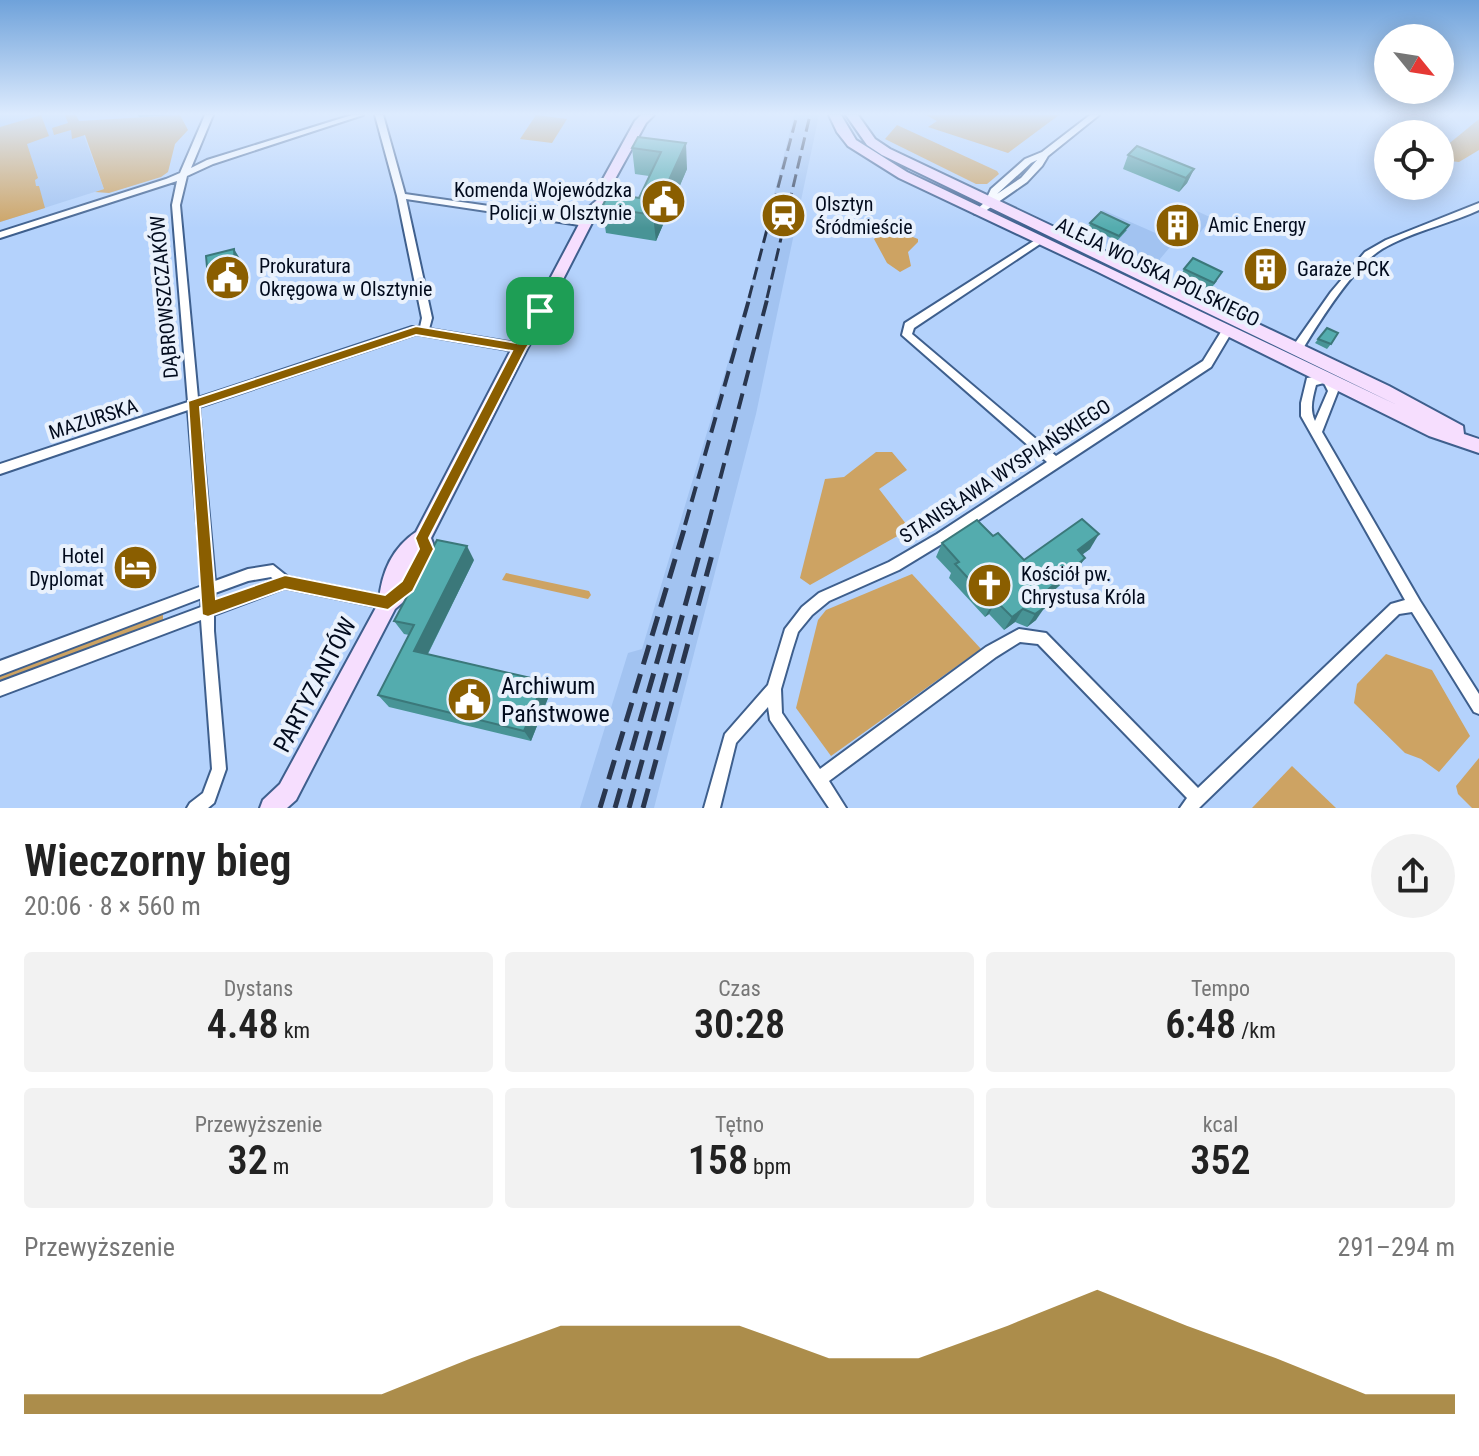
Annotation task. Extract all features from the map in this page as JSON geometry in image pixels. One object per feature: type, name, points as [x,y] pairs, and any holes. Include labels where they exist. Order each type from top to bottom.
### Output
[{"type":"main road","name":"PARTYZANTÓW","points":[[271,808],[287,800],[388,603],[408,586],[426,549],[422,538],[524,342],[541,325],[540,311],[593,209],[604,201],[603,190],[623,153]]},
{"type":"main road","name":"ALEJA WOJSKA POLSKIEGO","points":[[864,153],[903,175],[984,207],[1297,349],[1332,373],[1435,431],[1479,445]]},
{"type":"main road","name":"ALEJA WOJSKA POLSKIEGO","points":[[889,153],[1040,240],[1228,330],[1332,373]]},
{"type":"street","name":"DĄBROWSZCZAKÓW","points":[[193,153],[176,205],[209,589],[219,769],[209,798],[195,808]]},
{"type":"street","points":[[0,235],[169,181],[239,153]]},
{"type":"street","points":[[389,153],[427,318],[424,330]]},
{"type":"street","points":[[984,207],[1009,193],[1040,165],[1047,153]]},
{"type":"street","points":[[401,196],[586,223]]},
{"type":"street","points":[[1297,349],[1357,267],[1375,248],[1479,206]]},
{"type":"street","points":[[1040,240],[909,326],[907,335],[1056,463]]},
{"type":"street","name":"MAZURSKA","points":[[0,469],[398,335],[424,330],[524,342]]},
{"type":"street","name":"STANISŁAWA WYSPIAŃSKIEGO","points":[[774,689],[792,629],[824,597],[894,566],[1207,364],[1228,330]]},
{"type":"street","points":[[1317,431],[1333,391],[1332,373],[1311,381],[1306,403],[1307,416],[1415,605],[1479,707]]},
{"type":"street","points":[[0,668],[265,571],[273,571],[285,582],[388,603]]},
{"type":"street","points":[[0,689],[285,582]]},
{"type":"street","points":[[818,780],[991,652],[1019,635],[1041,638],[1192,803],[1396,608],[1415,605]]},
{"type":"street","points":[[712,808],[730,739],[774,689]]},
{"type":"street","points":[[774,689],[775,715],[838,808]]},
{"type":"shaded area","points":[[0,153],[90,153],[104,189],[0,222]]},
{"type":"shaded area","points":[[0,153],[30,153],[38,178],[35,180],[36,186],[39,186],[45,208],[0,222]]},
{"type":"shaded area","points":[[91,153],[173,153],[168,172],[161,177],[109,193],[95,192],[104,189]]},
{"type":"shaded area","points":[[784,153],[811,153],[756,414],[654,808],[580,808],[628,653],[642,649],[750,289]]},
{"type":"shaded area","points":[[913,153],[957,153],[999,174],[987,184],[976,184]]},
{"type":"shaded area","points":[[1454,153],[1474,153],[1459,162],[1454,161]]},
{"type":"shaded area","points":[[1186,206],[1212,218],[1188,247],[1175,241],[1160,259],[1161,269],[1082,232],[1103,210],[1160,235],[1172,215],[1177,217]]},
{"type":"shaded area","points":[[887,227],[918,239],[908,252],[911,266],[900,272],[887,263],[874,239]]},
{"type":"shaded area","points":[[876,452],[892,452],[907,470],[879,489],[910,529],[810,585],[800,578],[825,479],[844,477]]},
{"type":"shaded area","points":[[506,573],[589,591],[591,595],[588,599],[502,580]]},
{"type":"shaded area","points":[[912,574],[981,649],[831,756],[796,708],[818,620],[826,610]]},
{"type":"shaded area","points":[[163,611],[163,622],[0,683],[0,674]]},
{"type":"shaded area","points":[[1386,654],[1432,670],[1470,736],[1439,772],[1421,759],[1405,753],[1354,703],[1357,684]]},
{"type":"shaded area","points":[[1479,758],[1479,808],[1472,808],[1458,794],[1456,786]]},
{"type":"shaded area","points":[[1292,766],[1336,808],[1252,808]]},
{"type":"building","points":[[661,153],[682,153],[653,215],[602,207],[609,193],[639,198]]},
{"type":"building","points":[[1154,153],[1194,169],[1186,178],[1128,155]]},
{"type":"building","points":[[1101,212],[1129,225],[1119,236],[1090,223]]},
{"type":"building","points":[[234,249],[236,278],[223,281],[222,274],[208,278],[206,256]]},
{"type":"building","points":[[1193,258],[1222,272],[1214,283],[1184,269]]},
{"type":"building","points":[[1254,258],[1278,259],[1282,271],[1262,271]]},
{"type":"building","points":[[1327,328],[1338,333],[1331,344],[1318,339]]},
{"type":"building","points":[[1082,519],[1099,534],[1078,550],[1085,558],[1037,599],[1045,607],[1035,614],[1023,609],[1012,617],[996,601],[992,604],[955,564],[959,562],[942,543],[977,520],[993,536],[998,533],[1024,560]]},
{"type":"building","points":[[437,540],[467,546],[414,651],[544,681],[524,731],[378,695],[414,625],[394,621]]},
{"type":"railway","points":[[749,298],[787,153]]},
{"type":"railway","points":[[767,298],[801,153]]},
{"type":"railway","points":[[685,525],[750,296]]},
{"type":"railway","points":[[708,525],[768,296]]},
{"type":"railway","points":[[600,808],[686,523]]},
{"type":"railway","points":[[629,808],[708,523]]},
{"type":"railway","points":[[643,808],[712,555]]},
{"type":"railway","points":[[615,808],[671,613]]},
{"type":"place","name":"Komenda Wojewódzka Policji w Olsztynie","points":[[663,201]]},
{"type":"place","name":"Olsztyn Śródmieście","points":[[784,216]]},
{"type":"place","name":"Amic Energy","points":[[1177,225]]},
{"type":"place","name":"Garaże PCK","points":[[1266,269]]},
{"type":"place","name":"Prokuratura Okręgowa w Olsztynie","points":[[228,277]]},
{"type":"place","name":"Hotel Dyplomat","points":[[135,567]]},
{"type":"place","name":"Kościół pw. Chrystusa Króla","points":[[990,585]]},
{"type":"place","name":"Archiwum Państwowe","points":[[470,700]]},
{"type":"route","points":[[540,311],[530,317],[525,327],[527,336],[520,348],[416,330],[193,405],[209,582],[208,610],[285,582],[388,603],[408,586],[426,549],[422,538],[438,502],[520,348],[527,336],[541,325],[540,311]]}]
